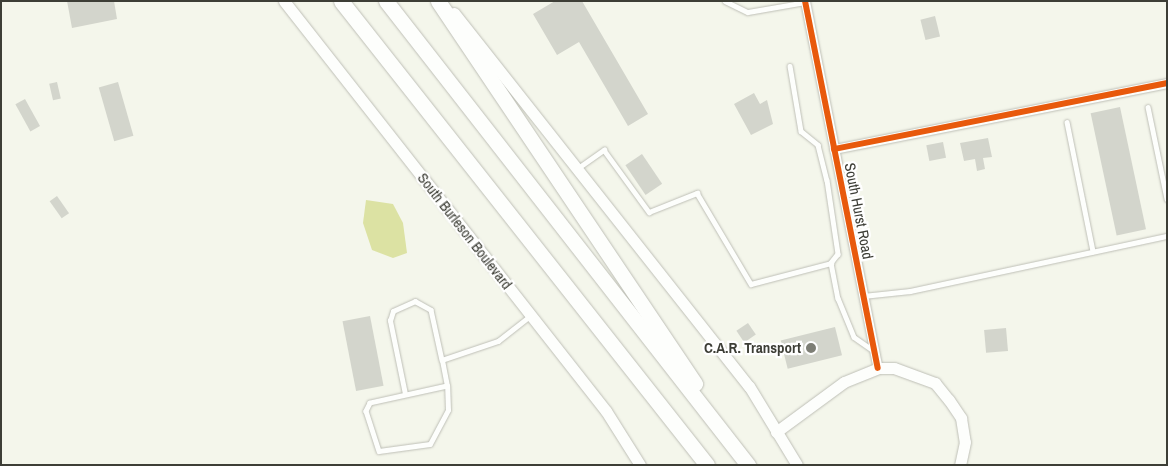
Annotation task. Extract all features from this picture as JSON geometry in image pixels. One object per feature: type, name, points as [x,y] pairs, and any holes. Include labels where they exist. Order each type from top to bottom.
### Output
[{"type":"highway","points":[[329,1],[360,26]]},
{"type":"highway","points":[[341,1],[707,465]]},
{"type":"highway","points":[[386,1],[748,465]]},
{"type":"highway","points":[[438,1],[687,371],[726,437]]},
{"type":"main road","name":"South Burleson Boulevard","points":[[284,1],[606,411],[640,465]]},
{"type":"main road","points":[[444,1],[749,386],[798,465]]},
{"type":"main road","points":[[776,432],[844,382],[878,368],[915,373],[935,383],[961,418],[965,442],[960,465]]},
{"type":"street","name":"South Hurst Road","points":[[806,2],[878,368]]},
{"type":"street","points":[[834,149],[1167,83]]},
{"type":"lane","points":[[725,1],[748,12],[806,2]]},
{"type":"lane","points":[[577,169],[604,150],[649,212],[697,192],[751,284],[831,263],[838,254],[827,180],[818,145],[801,131],[790,66]]},
{"type":"lane","points":[[1148,107],[1167,199]]},
{"type":"lane","points":[[1067,122],[1093,251]]},
{"type":"lane","points":[[863,296],[910,291],[1167,236]]},
{"type":"lane","points":[[831,263],[846,324],[875,352]]},
{"type":"lane","points":[[405,394],[390,321],[393,311],[415,301],[431,310],[442,360],[446,386],[448,410],[430,444],[379,451],[366,411],[370,402],[446,386]]},
{"type":"lane","points":[[442,360],[498,341],[531,315]]},
{"type":"shaded area","points":[[366,200],[393,204],[403,223],[407,253],[393,258],[372,250],[363,223]]},
{"type":"building","points":[[67,1],[114,1],[117,19],[72,28]]},
{"type":"building","points":[[555,1],[582,1],[648,114],[628,126],[579,42],[557,55],[533,14]]},
{"type":"building","points":[[935,16],[940,36],[926,40],[920,20]]},
{"type":"building","points":[[57,82],[61,99],[53,100],[49,84]]},
{"type":"building","points":[[118,82],[133,136],[114,141],[99,88]]},
{"type":"building","points":[[754,93],[760,104],[767,100],[773,124],[751,135],[734,104]]},
{"type":"building","points":[[25,99],[40,126],[30,131],[15,104]]},
{"type":"building","points":[[1120,107],[1146,229],[1117,236],[1091,113]]},
{"type":"building","points":[[988,138],[992,157],[983,158],[985,169],[977,171],[975,159],[964,161],[960,143]]},
{"type":"building","points":[[943,142],[946,158],[929,161],[926,145]]},
{"type":"building","points":[[642,154],[662,184],[646,195],[625,165]]},
{"type":"building","points":[[57,196],[69,213],[62,218],[50,201]]},
{"type":"building","points":[[370,316],[384,386],[356,391],[343,321]]},
{"type":"building","points":[[748,323],[756,335],[744,342],[736,331]]},
{"type":"building","name":"C.A.R. Transport","points":[[835,327],[842,355],[788,369],[781,341]]},
{"type":"building","points":[[1006,328],[1008,351],[986,353],[984,330]]},
{"type":"cycle path","points":[[805,1],[878,368]]},
{"type":"cycle path","points":[[834,149],[1167,83]]},
{"type":"place","name":"C.A.R. Transport","points":[[811,348]]}]
